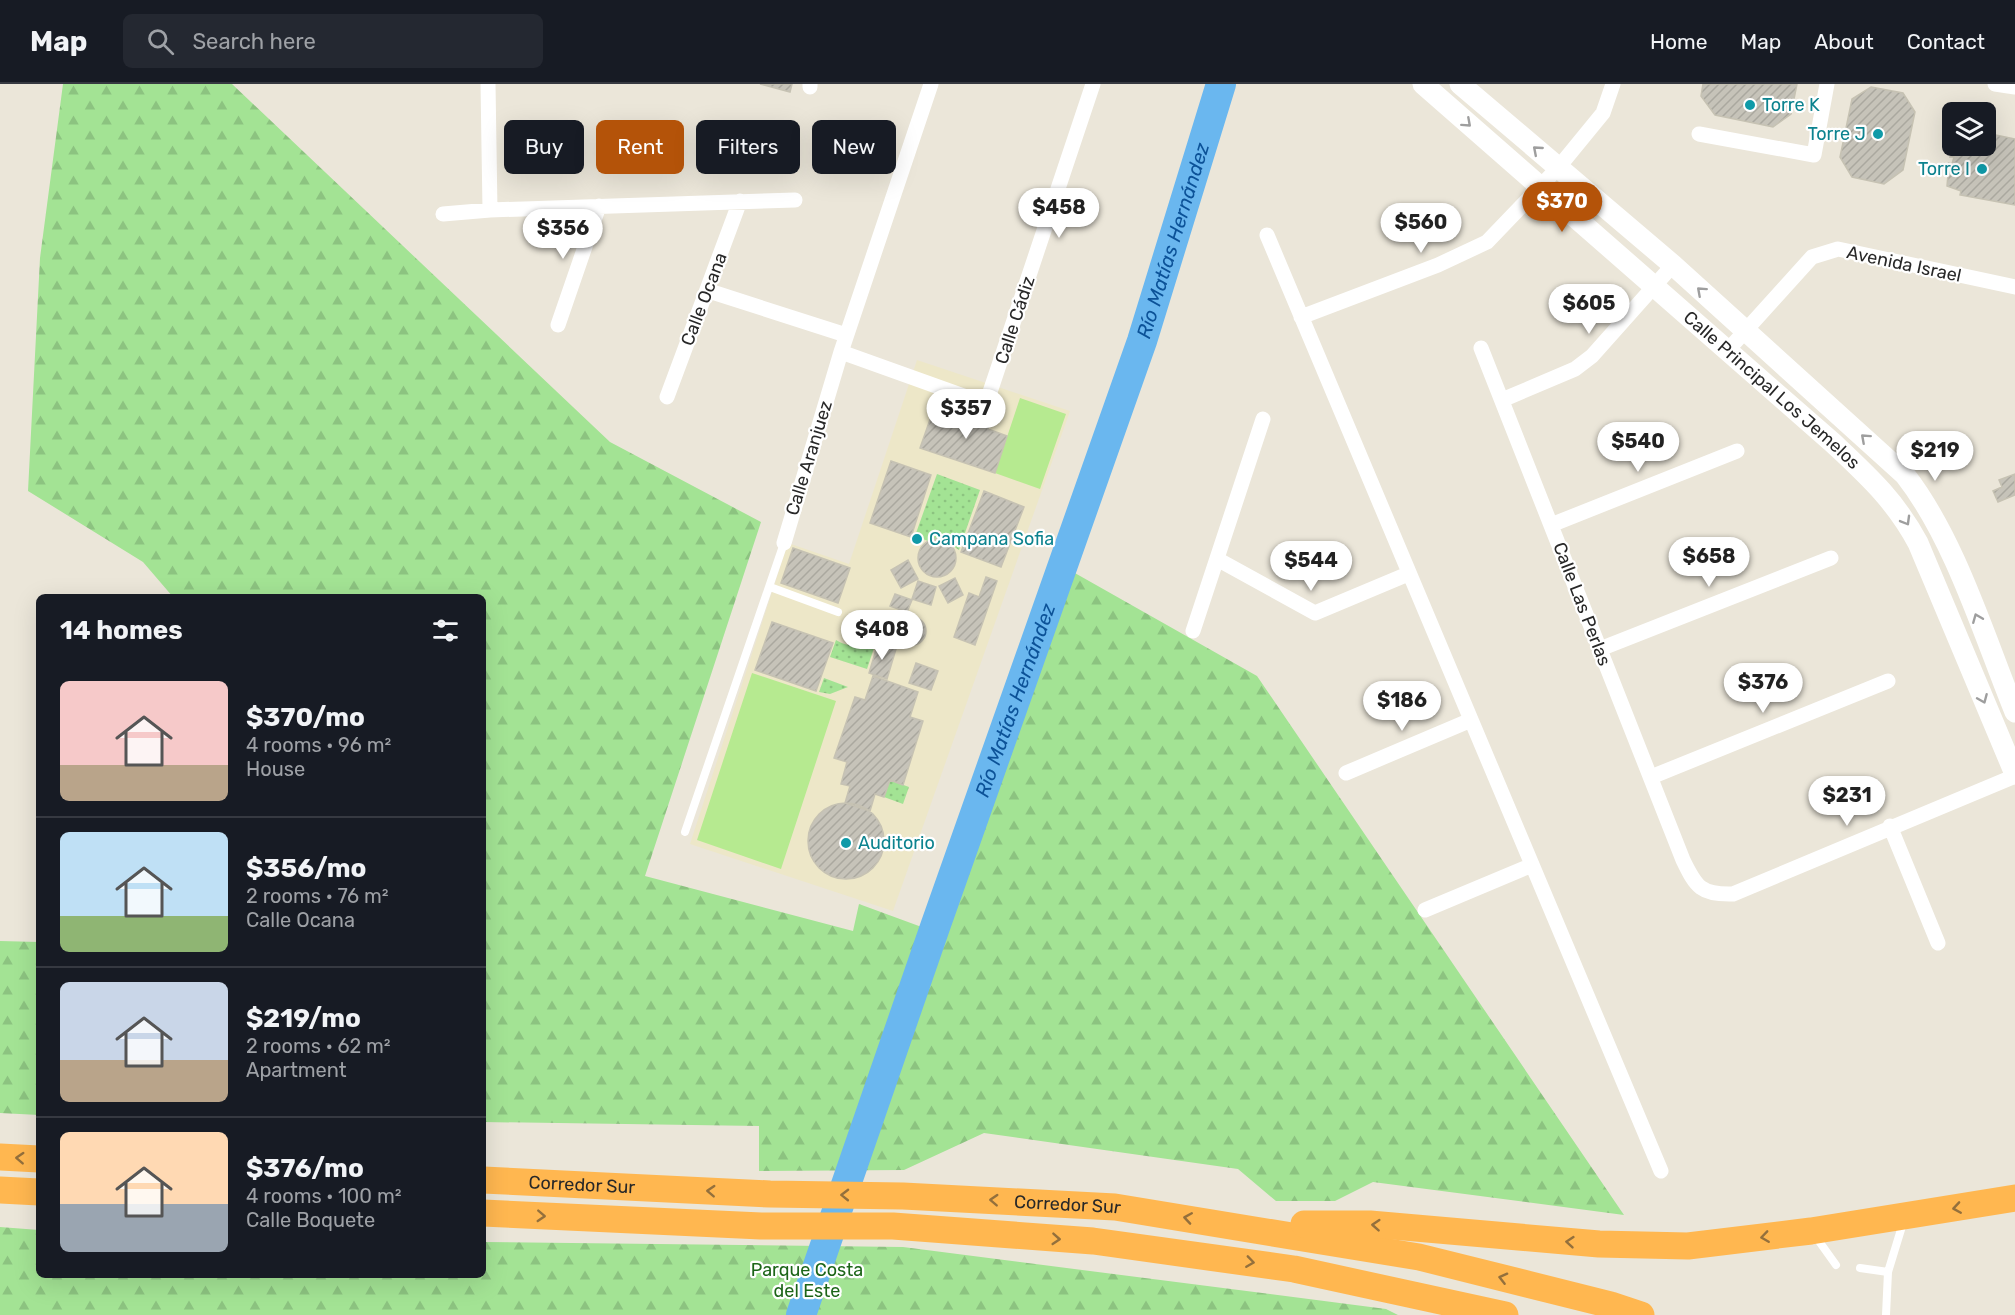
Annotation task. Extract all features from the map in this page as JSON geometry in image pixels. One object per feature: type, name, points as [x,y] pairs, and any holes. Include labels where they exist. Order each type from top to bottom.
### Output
[{"type":"highway","points":[[0,1157],[36,1159]]},
{"type":"highway","name":"Corredor Sur","points":[[486,1180],[770,1194],[903,1196],[1114,1207],[1419,1257],[1611,1305],[1641,1315]]},
{"type":"highway","points":[[0,1190],[36,1192]]},
{"type":"highway","points":[[1221,1223],[1370,1224],[1644,1246],[1738,1241],[2015,1198]]},
{"type":"highway","name":"Corredor Sur","points":[[486,1213],[761,1226],[893,1226],[1093,1242],[1294,1269],[1505,1315]]},
{"type":"main road","name":"Calle Principal Los Jemelos","points":[[1423,84],[1539,188],[1728,350],[1886,493],[1904,516],[1918,543],[2015,775]]},
{"type":"main road","name":"Calle Principal Los Jemelos","points":[[1460,84],[1673,265],[1905,475],[1927,502],[1942,532],[2015,712]]},
{"type":"street","points":[[488,84],[490,210]]},
{"type":"street","name":"Calle Aranjuez","points":[[783,543],[846,335],[931,84]]},
{"type":"street","name":"Calle Cádiz","points":[[841,352],[975,400],[983,400],[989,395],[1093,84]]},
{"type":"street","points":[[1301,318],[1474,251],[1500,231],[1558,168],[1603,113],[1613,84]]},
{"type":"street","points":[[1699,134],[1814,154],[1827,84]]},
{"type":"street","points":[[1995,84],[2015,87]]},
{"type":"street","points":[[443,214],[490,210],[795,200]]},
{"type":"street","name":"Calle Ocana","points":[[667,397],[709,291],[740,201]]},
{"type":"street","points":[[558,325],[599,206]]},
{"type":"street","points":[[1267,235],[1661,1171]]},
{"type":"street","name":"Avenida Israel","points":[[1728,350],[1812,257],[1838,249],[2015,287]]},
{"type":"street","points":[[1502,399],[1575,369],[1592,357],[1673,265]]},
{"type":"street","points":[[709,291],[846,335]]},
{"type":"street","name":"Calle Las Perlas","points":[[1481,348],[1694,883],[1711,895],[1733,894],[2015,775]]},
{"type":"street","points":[[1193,632],[1263,419]]},
{"type":"street","points":[[1551,525],[1737,451]]},
{"type":"street","points":[[1600,649],[1831,558]]},
{"type":"street","points":[[1217,559],[1315,613],[1408,574]]},
{"type":"street","points":[[1650,777],[1888,681]]},
{"type":"street","points":[[1346,773],[1471,720]]},
{"type":"street","points":[[1890,826],[1938,943]]},
{"type":"street","points":[[1425,910],[1532,865]]},
{"type":"lane","name":"Calle Aranjuez","points":[[685,831],[770,587],[783,543]]},
{"type":"lane","points":[[770,587],[838,612]]},
{"type":"lane","points":[[1886,1315],[1887,1272],[1906,1216]]},
{"type":"lane","points":[[1811,1231],[1836,1265]]},
{"type":"lane","points":[[1860,1268],[1887,1272]]},
{"type":"shaded area","points":[[917,360],[1070,411],[893,911],[690,844],[788,543],[849,564]]},
{"type":"green space","points":[[63,84],[232,84],[610,442],[761,522],[645,876],[853,931],[859,904],[938,933],[1066,568],[1257,676],[1624,1215],[1373,1182],[1335,1201],[1276,1201],[1238,1169],[984,1133],[904,1170],[759,1171],[759,1126],[486,1122],[486,594],[170,594],[143,562],[28,491],[40,258]]},
{"type":"green space","points":[[1020,398],[1066,414],[1040,489],[995,473]]},
{"type":"green space","points":[[937,474],[980,490],[959,550],[943,539],[928,541],[915,536]]},
{"type":"green space","points":[[871,634],[878,636],[867,669],[830,657],[836,640],[850,645],[862,641]]},
{"type":"green space","points":[[752,673],[836,701],[781,869],[697,840]]},
{"type":"green space","points":[[824,678],[848,687],[830,694],[819,692]]},
{"type":"green space","points":[[890,780],[909,787],[903,804],[884,797]]},
{"type":"green space","points":[[0,941],[36,942],[36,1115],[0,1113]]},
{"type":"green space","name":"Parque Costa del Este","points":[[0,1227],[36,1230],[36,1278],[486,1278],[486,1242],[903,1247],[1386,1309],[1398,1315],[0,1315]]},
{"type":"building","points":[[760,84],[792,84],[790,92]]},
{"type":"building","name":"Torre K","points":[[1703,84],[1797,84],[1791,114],[1773,127],[1715,115],[1701,96]]},
{"type":"building","name":"Torre J","points":[[1871,87],[1903,93],[1915,112],[1903,170],[1884,184],[1852,177],[1840,157],[1852,99]]},
{"type":"building","name":"Torre I","points":[[1996,135],[2015,139],[2015,205],[1960,195],[1961,191],[1947,186],[1949,163],[1952,164],[1954,157],[1950,157],[1996,156]]},
{"type":"building","points":[[981,405],[994,410],[988,429],[1007,436],[995,473],[920,448],[933,411],[974,425]]},
{"type":"building","points":[[891,461],[931,475],[911,537],[870,523]]},
{"type":"building","points":[[2015,474],[2015,495],[1998,502],[1993,491],[2002,487],[1999,480]]},
{"type":"building","points":[[984,491],[1024,507],[1001,567],[961,552]]},
{"type":"building","points":[[937,539],[951,544],[956,558],[951,572],[937,577],[923,572],[918,558],[923,544]]},
{"type":"building","points":[[793,548],[850,568],[838,603],[781,583]]},
{"type":"building","points":[[908,560],[918,579],[901,588],[891,570]]},
{"type":"building","points":[[986,577],[997,581],[975,645],[954,637],[969,593],[979,597]]},
{"type":"building","points":[[955,578],[963,595],[948,603],[939,586]]},
{"type":"building","points":[[918,581],[936,587],[931,605],[912,599]]},
{"type":"building","points":[[895,594],[912,600],[907,612],[890,606]]},
{"type":"building","points":[[912,617],[922,621],[926,631],[922,641],[912,645],[902,641],[898,631],[902,621]]},
{"type":"building","points":[[772,622],[833,643],[816,691],[755,670]]},
{"type":"building","points":[[878,643],[896,649],[887,679],[869,673]]},
{"type":"building","points":[[916,663],[938,671],[931,690],[909,683]]},
{"type":"building","points":[[873,676],[918,692],[910,717],[923,721],[903,785],[890,780],[884,797],[875,794],[870,811],[845,803],[850,786],[841,784],[847,762],[834,758],[855,697],[865,700]]},
{"type":"building","name":"Auditorio","points":[[846,803],[860,806],[873,814],[881,827],[884,841],[881,855],[873,868],[860,876],[846,879],[832,876],[819,868],[811,855],[808,841],[811,827],[819,814],[832,806]]},
{"type":"waterway","name":"Río Matías Hernández","points":[[801,1315],[1142,341],[1221,84]]},
{"type":"place","name":"Torre K","points":[[1750,105]]},
{"type":"place","name":"Torre J","points":[[1878,134]]},
{"type":"place","name":"Torre I","points":[[1982,169]]},
{"type":"place","name":"Campana Sofia","points":[[917,539]]},
{"type":"place","name":"Auditorio","points":[[846,843]]}]
